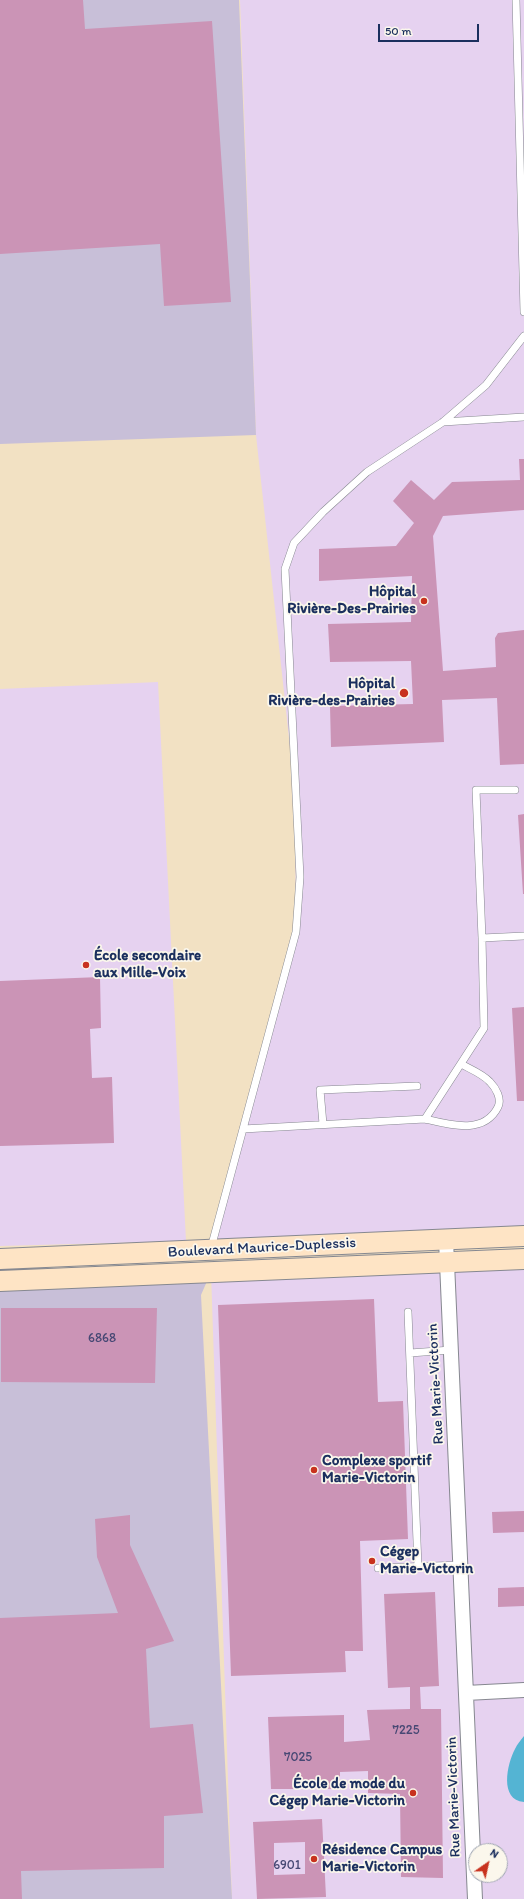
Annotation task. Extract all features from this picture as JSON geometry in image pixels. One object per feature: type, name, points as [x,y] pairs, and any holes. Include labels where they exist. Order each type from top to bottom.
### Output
[{"type":"street","name":"Boulevard Maurice-Duplessis","points":[[0,1282],[117,1266],[168,1264],[446,1240],[524,1236]]},
{"type":"street","name":"Rue Marie-Victorin","points":[[446,1240],[475,1899]]},
{"type":"street","name":"Boulevard Maurice-Duplessis","points":[[168,1264],[225,1258],[447,1262],[524,1259]]},
{"type":"street","name":"Boulevard Maurice-Duplessis","points":[[0,1259],[117,1266]]},
{"type":"street","points":[[466,1693],[524,1690]]},
{"type":"lane","points":[[516,0],[521,71],[524,312]]},
{"type":"lane","points":[[225,1258],[243,1128],[296,932],[300,877],[285,569],[294,543],[323,512],[367,472],[443,422],[486,385],[524,336]]},
{"type":"lane","points":[[443,422],[524,417]]},
{"type":"lane","points":[[425,1119],[484,1028],[476,790],[515,790]]},
{"type":"lane","points":[[482,938],[524,936]]},
{"type":"lane","points":[[243,1128],[425,1119],[447,1124],[472,1126],[487,1122],[494,1114],[500,1103],[497,1091],[490,1081],[461,1064]]},
{"type":"lane","points":[[323,1124],[320,1090],[418,1086]]},
{"type":"lane","points":[[408,1312],[418,1567]]},
{"type":"lane","points":[[410,1353],[451,1350]]},
{"type":"lane","points":[[378,1568],[461,1565]]},
{"type":"shaded area","points":[[0,0],[239,0],[256,435],[0,444]]},
{"type":"shaded area","name":"Hôpital Rivière-des-Prairies","points":[[240,0],[524,0],[524,1236],[210,1250],[296,932],[295,793],[256,435]]},
{"type":"shaded area","name":"École secondaire aux Mille-Voix","points":[[158,682],[186,1241],[0,1246],[0,689]]},
{"type":"shaded area","name":"Cégep Marie-Victorin","points":[[524,1260],[524,1899],[232,1899],[211,1272]]},
{"type":"shaded area","points":[[211,1272],[201,1295],[232,1899],[0,1899],[0,1281]]},
{"type":"water","points":[[524,1736],[524,1802],[516,1800],[511,1795],[507,1780],[512,1756],[517,1745]]},
{"type":"building","points":[[0,0],[83,0],[85,29],[212,21],[231,302],[164,306],[160,244],[0,254]]},
{"type":"building","name":"Hôpital Rivière-Des-Prairies","points":[[519,459],[524,459],[524,510],[443,516],[433,536],[443,671],[496,667],[495,638],[498,633],[524,630],[524,764],[500,765],[497,698],[442,700],[444,742],[331,747],[330,706],[413,704],[411,661],[330,662],[328,624],[411,622],[412,576],[319,581],[319,549],[396,546],[414,523],[393,501],[411,480],[434,500],[452,482],[520,480]]},
{"type":"building","points":[[524,814],[524,894],[523,894],[518,815]]},
{"type":"building","points":[[100,977],[101,1028],[90,1029],[92,1078],[112,1077],[114,1143],[0,1146],[0,981]]},
{"type":"building","points":[[524,1007],[524,1101],[517,1101],[512,1008]]},
{"type":"building","name":"Complexe sportif Marie-Victorin","points":[[374,1299],[378,1402],[403,1401],[408,1539],[360,1541],[363,1651],[345,1651],[346,1672],[231,1676],[218,1305]]},
{"type":"building","points":[[1,1308],[157,1308],[155,1383],[1,1382]]},
{"type":"building","points":[[524,1511],[524,1532],[493,1533],[492,1512]]},
{"type":"building","points":[[130,1515],[130,1545],[174,1641],[146,1649],[150,1728],[193,1724],[203,1813],[164,1816],[164,1868],[21,1871],[22,1899],[0,1899],[0,1618],[118,1613],[97,1557],[95,1519]]},
{"type":"building","points":[[524,1587],[524,1606],[498,1607],[498,1588]]},
{"type":"building","name":"École de mode du Cégep Marie-Victorin","points":[[435,1592],[439,1686],[420,1687],[421,1709],[441,1709],[443,1878],[401,1877],[400,1794],[368,1793],[368,1771],[340,1772],[340,1789],[271,1789],[268,1717],[344,1715],[344,1742],[370,1740],[367,1710],[410,1709],[410,1687],[388,1688],[384,1594]]},
{"type":"building","name":"Résidence Campus Marie-Victorin","points":[[322,1819],[326,1897],[257,1899],[253,1822]],"holes":[[[305,1842],[305,1874],[274,1875],[274,1843]]]},
{"type":"place","name":"Hôpital Rivière-Des-Prairies","points":[[424,601]]},
{"type":"place","name":"Hôpital Rivière-des-Prairies","points":[[404,693]]},
{"type":"place","name":"École secondaire aux Mille-Voix","points":[[86,965]]},
{"type":"place","name":"Complexe sportif Marie-Victorin","points":[[314,1470]]},
{"type":"place","name":"Cégep Marie-Victorin","points":[[372,1561]]},
{"type":"place","name":"École de mode du Cégep Marie-Victorin","points":[[413,1793]]},
{"type":"place","name":"Résidence Campus Marie-Victorin","points":[[314,1859]]}]
